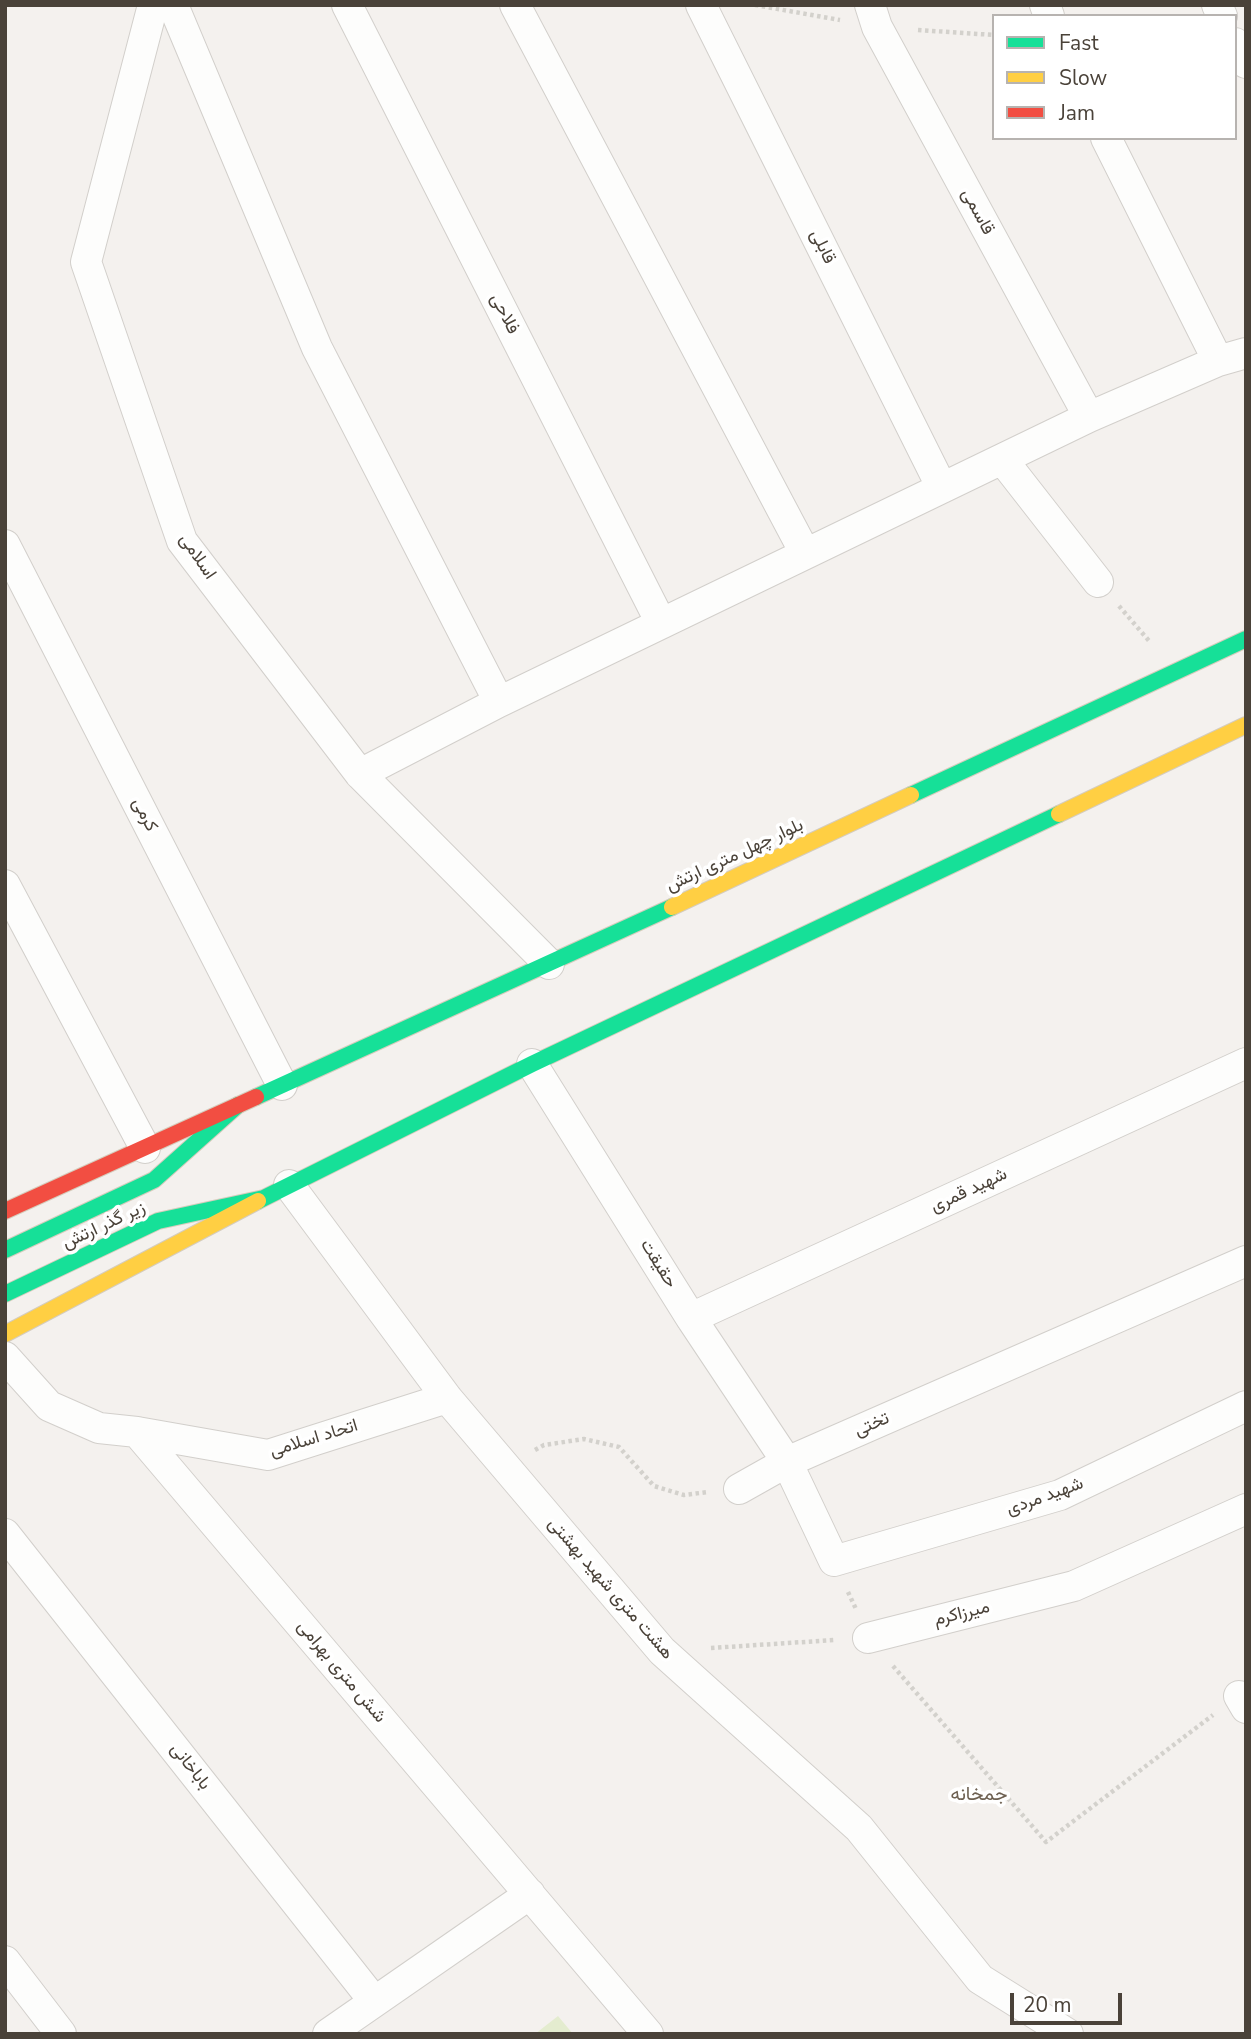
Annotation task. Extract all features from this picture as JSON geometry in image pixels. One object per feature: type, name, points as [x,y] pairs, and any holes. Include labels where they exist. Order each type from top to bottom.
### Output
[{"type":"main road","name":"بلوار چهل متری ارتش","points":[[5,1211],[549,964],[1246,639]]},
{"type":"main road","points":[[5,1334],[276,1192],[532,1064],[1246,725]]},
{"type":"main road","name":"زیر گذر ارتش","points":[[5,1250],[154,1180],[238,1105]]},
{"type":"main road","name":"زیر گذر ارتش","points":[[5,1294],[159,1221],[276,1192]]},
{"type":"street","name":"اسلامی","points":[[153,5],[86,262],[182,541],[360,774],[549,964]]},
{"type":"street","points":[[173,5],[317,348],[499,702]]},
{"type":"street","name":"فلاحی","points":[[347,5],[661,623]]},
{"type":"street","points":[[515,5],[805,553]]},
{"type":"street","name":"قابلی","points":[[701,5],[942,488]]},
{"type":"street","name":"قاسمی","points":[[874,16],[1089,417]]},
{"type":"street","points":[[1237,47],[1246,64]]},
{"type":"street","points":[[360,774],[499,702],[1089,417],[1232,357],[1107,140]]},
{"type":"street","points":[[1002,459],[1098,582]]},
{"type":"street","name":"کرمی","points":[[5,545],[282,1085]]},
{"type":"street","points":[[5,885],[145,1148]]},
{"type":"street","name":"شهید قمری","points":[[691,1318],[1246,1063]]},
{"type":"street","name":"حقیقت","points":[[532,1064],[691,1318],[787,1462],[834,1561]]},
{"type":"street","name":"هشت متری شهید بهشتی","points":[[276,1192],[502,1465],[662,1651],[859,1828],[979,1979],[1068,2034]]},
{"type":"street","name":"تختی","points":[[739,1489],[787,1462],[1246,1261]]},
{"type":"street","points":[[5,1357],[49,1406],[99,1428],[137,1432]]},
{"type":"street","name":"اتحاد اسلامی","points":[[137,1432],[268,1455],[447,1398]]},
{"type":"street","name":"شهید مردی","points":[[834,1561],[1060,1495],[1246,1406]]},
{"type":"street","name":"شش متری بهرامی","points":[[137,1432],[648,2034]]},
{"type":"street","name":"میرزاکرم","points":[[868,1638],[1074,1587],[1246,1509]]},
{"type":"street","name":"باباخانی","points":[[5,1534],[374,2001]]},
{"type":"street","points":[[328,2034],[530,1894]]},
{"type":"street","points":[[5,1961],[61,2034]]},
{"type":"path","points":[[755,5],[874,16],[992,35]]},
{"type":"path","points":[[1098,582],[1176,672]]},
{"type":"path","points":[[502,1465],[544,1446],[584,1439],[620,1447],[654,1486],[684,1494],[739,1489]]},
{"type":"path","points":[[834,1561],[868,1638],[1046,1842],[1242,1702]]},
{"type":"path","points":[[662,1651],[868,1638]]},
{"type":"green space","points":[[558,2016],[573,2034],[535,2034]]},
{"type":"traffic: fast","points":[[911,795],[1246,639]]},
{"type":"traffic: fast","points":[[258,1201],[532,1064],[1059,814]]},
{"type":"traffic: fast","points":[[256,1097],[672,907]]},
{"type":"traffic: fast","points":[[5,1250],[154,1180],[238,1105]]},
{"type":"traffic: fast","points":[[5,1294],[158,1221],[264,1198]]},
{"type":"traffic: slow","points":[[1059,814],[1246,725]]},
{"type":"traffic: slow","points":[[672,907],[911,795]]},
{"type":"traffic: slow","points":[[5,1334],[258,1201]]},
{"type":"traffic: jam","points":[[5,1211],[256,1097]]},
{"type":"district","name":"جمخانه","points":[[979,1795]]}]
